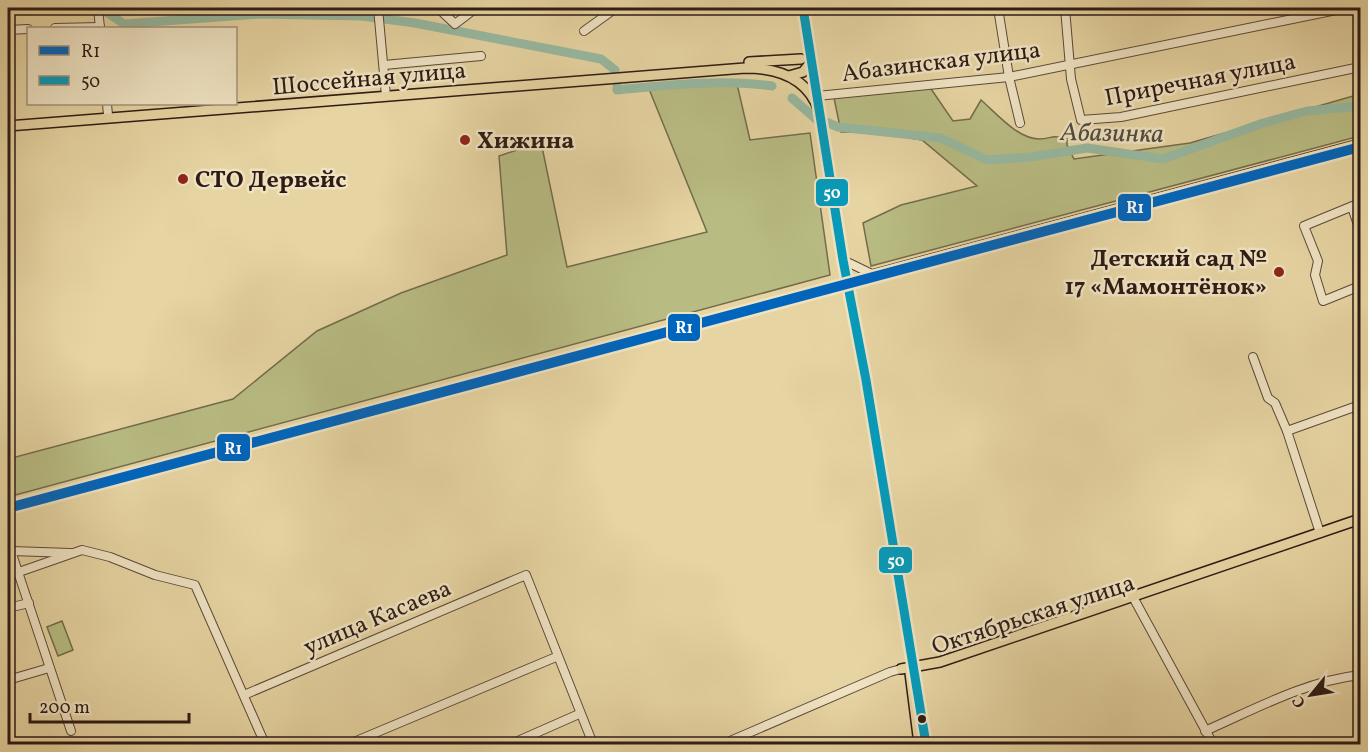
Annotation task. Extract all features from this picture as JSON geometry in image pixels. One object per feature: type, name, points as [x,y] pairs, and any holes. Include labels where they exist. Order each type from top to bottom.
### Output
[{"type":"main road","points":[[803,8],[843,260],[880,462],[909,656],[919,744]]},
{"type":"main road","points":[[789,76],[793,65],[806,54],[809,44]]},
{"type":"main road","name":"Шоссейная улица","points":[[733,68],[749,63],[801,59]]},
{"type":"main road","points":[[789,76],[803,72],[811,62]]},
{"type":"main road","name":"Шоссейная улица","points":[[8,124],[733,68],[768,68],[789,76]]},
{"type":"main road","points":[[789,76],[819,111]]},
{"type":"main road","name":"Шоссейная улица","points":[[8,124],[386,94]]},
{"type":"main road","name":"Октябрьская улица","points":[[1134,599],[1320,533],[1359,524]]},
{"type":"main road","name":"Октябрьская улица","points":[[909,669],[940,662],[1359,524]]},
{"type":"main road","points":[[909,669],[926,744]]},
{"type":"street","points":[[98,8],[100,27]]},
{"type":"street","points":[[378,8],[386,94]]},
{"type":"street","points":[[438,8],[454,24],[476,8]]},
{"type":"street","points":[[584,31],[616,8]]},
{"type":"street","points":[[998,8],[1009,77],[1020,123]]},
{"type":"street","points":[[1065,8],[1069,64]]},
{"type":"street","name":"Абазинская улица","points":[[817,96],[1009,77],[1346,8]]},
{"type":"street","points":[[8,30],[27,29]]},
{"type":"street","points":[[384,66],[481,56]]},
{"type":"street","name":"Абазинская улица","points":[[1069,64],[1073,86]]},
{"type":"street","name":"Приречная улица","points":[[1073,86],[1081,120],[1121,117],[1360,67]]},
{"type":"street","points":[[107,105],[108,115]]},
{"type":"street","points":[[843,260],[872,274],[1360,143]]},
{"type":"street","points":[[1360,203],[1304,226],[1318,261],[1315,275],[1323,301],[1360,286]]},
{"type":"street","points":[[1352,207],[1360,231]]},
{"type":"street","points":[[1253,357],[1268,398],[1275,403],[1287,431],[1320,533]]},
{"type":"street","points":[[1287,431],[1357,406],[1360,414]]},
{"type":"street","points":[[8,542],[71,731]]},
{"type":"street","points":[[19,572],[82,550],[155,575],[195,585],[265,744]]},
{"type":"street","points":[[12,551],[70,553]]},
{"type":"street","name":"улица Касаева","points":[[244,695],[526,575],[556,657]]},
{"type":"street","points":[[1134,599],[1213,744]]},
{"type":"street","points":[[8,608],[29,603]]},
{"type":"street","points":[[349,744],[556,657],[592,744]]},
{"type":"street","points":[[8,680],[49,668]]},
{"type":"street","points":[[723,744],[890,672],[909,669]]},
{"type":"street","points":[[1205,731],[1305,689],[1341,677],[1360,675]]},
{"type":"street","points":[[511,744],[579,714]]},
{"type":"green space","points":[[737,84],[750,140],[810,133],[830,275],[8,497],[8,459],[233,399],[317,331],[401,293],[507,255],[499,156],[541,142],[567,267],[707,232],[649,89]]},
{"type":"green space","points":[[929,86],[953,121],[970,119],[981,100],[1023,135],[1039,139],[1054,137],[1067,139],[1067,145],[1074,159],[1190,143],[1360,94],[1360,136],[871,266],[863,223],[901,205],[977,186],[922,140],[873,132],[841,132],[834,98]]},
{"type":"green space","points":[[62,621],[73,650],[58,656],[47,627]]},
{"type":"waterway","name":"Абазинка","points":[[84,8],[105,11],[124,24],[259,14],[362,16],[415,23],[601,59],[615,70]]},
{"type":"waterway","name":"Абазинка","points":[[617,86],[617,90],[714,83],[772,86]]},
{"type":"waterway","name":"Абазинка","points":[[792,98],[816,119]]},
{"type":"waterway","name":"Абазинка","points":[[826,122],[838,127],[941,138],[987,160],[1031,157],[1087,148],[1163,159],[1263,123],[1307,111],[1360,106]]},
{"type":"transit line","name":"50","points":[[803,8],[843,260],[866,380],[926,744]]},
{"type":"transit line","name":"R1","points":[[8,508],[1360,147]]},
{"type":"place","name":"Хижина","points":[[465,140]]},
{"type":"place","name":"СТО Дервейс","points":[[183,179]]},
{"type":"place","name":"Детский сад № 17 «Мамонтёнок»","points":[[1279,272]]}]
